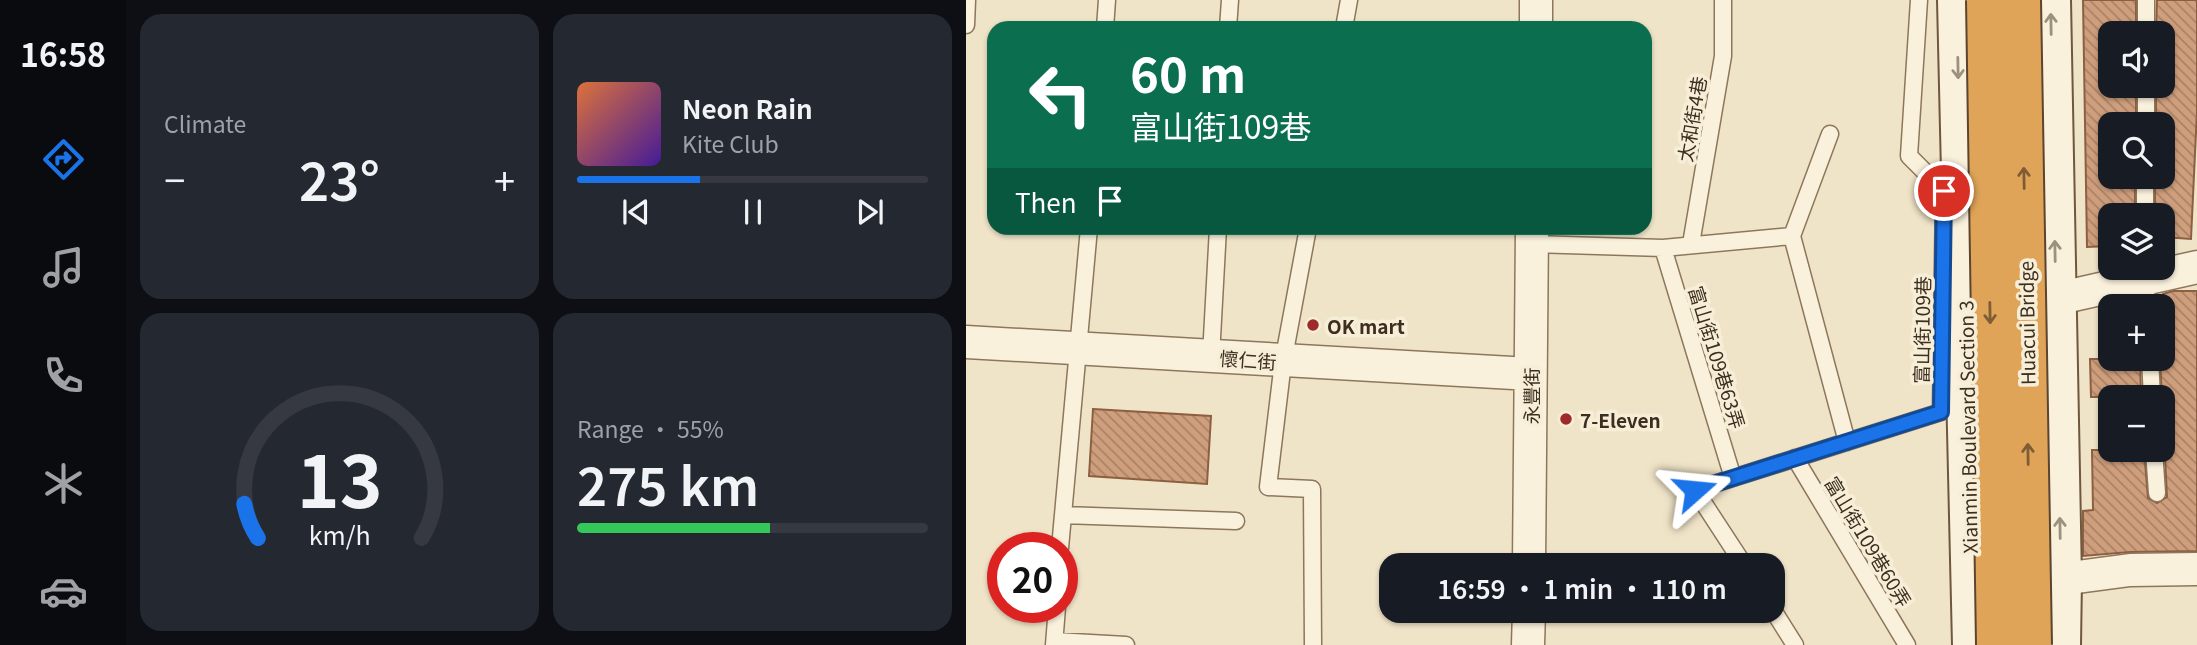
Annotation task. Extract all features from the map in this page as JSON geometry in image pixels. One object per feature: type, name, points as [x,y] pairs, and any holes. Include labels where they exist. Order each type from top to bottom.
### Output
[{"type":"highway","name":"Huacui Bridge","points":[[1986,0],[1996,645]]},
{"type":"highway","name":"Huacui Bridge","points":[[2021,0],[2032,645]]},
{"type":"street","points":[[1536,0],[1536,21]]},
{"type":"street","name":"Xianmin Boulevard Section 3","points":[[1956,0],[1972,645]]},
{"type":"street","points":[[2051,0],[2061,645]]},
{"type":"street","name":"永豐街","points":[[1529,553],[1532,236]]},
{"type":"street","points":[[2056,299],[2146,285],[2197,267]]},
{"type":"street","name":"懷仁街","points":[[966,342],[1530,374]]},
{"type":"street","points":[[2062,579],[2130,570],[2197,569]]},
{"type":"street","points":[[1528,645],[1529,623]]},
{"type":"lane","points":[[966,25],[967,0]]},
{"type":"lane","points":[[1106,21],[1107,0]]},
{"type":"lane","points":[[1228,21],[1230,0]]},
{"type":"lane","points":[[1345,21],[1349,0]]},
{"type":"lane","name":"太和街4巷","points":[[1691,244],[1723,57],[1723,0]]},
{"type":"lane","name":"富山街109巷","points":[[1736,553],[1695,490],[1941,412],[1944,191],[1909,156],[1919,0]]},
{"type":"lane","points":[[2146,0],[2146,21]]},
{"type":"lane","points":[[1830,134],[1792,236],[1847,442]]},
{"type":"lane","points":[[1061,532],[1088,235]]},
{"type":"lane","points":[[1211,356],[1218,235]]},
{"type":"lane","points":[[1307,235],[1283,362],[1268,486],[1312,489],[1313,645]]},
{"type":"lane","points":[[1532,236],[1663,248],[1792,236]]},
{"type":"lane","name":"富山街109巷63弄","points":[[1663,248],[1733,478]]},
{"type":"lane","name":"富山街109巷60弄","points":[[1795,458],[1907,645]]},
{"type":"lane","points":[[2155,462],[2157,494]]},
{"type":"lane","points":[[1063,515],[1236,521]]},
{"type":"lane","points":[[1056,623],[1054,643],[1126,645]]},
{"type":"lane","points":[[1782,623],[1796,645]]},
{"type":"building","points":[[2083,0],[2136,0],[2136,21],[2098,21],[2098,98],[2136,98],[2136,112],[2098,112],[2098,189],[2135,189],[2135,203],[2098,203],[2098,247],[2087,247]]},
{"type":"building","points":[[2157,0],[2197,0],[2197,111],[2191,239],[2175,238],[2175,203],[2155,203],[2155,189],[2175,189],[2175,112],[2156,112],[2156,98],[2175,98],[2175,21],[2156,21]]},
{"type":"building","points":[[2173,291],[2197,291],[2197,551],[2083,556],[2083,511],[2093,510],[2092,450],[2098,450],[2098,462],[2145,462],[2148,498],[2157,503],[2167,497],[2165,462],[2175,462],[2175,385],[2161,385],[2161,371],[2175,371],[2175,294],[2163,294]]},
{"type":"building","points":[[2090,359],[2098,359],[2098,371],[2140,371],[2141,385],[2098,385],[2098,397],[2091,397]]},
{"type":"building","points":[[1093,409],[1211,416],[1207,484],[1089,476]]},
{"type":"place","name":"OK mart","points":[[1313,325]]},
{"type":"place","name":"7-Eleven","points":[[1566,419]]},
{"type":"route","points":[[1695,490],[1941,412],[1944,191]]}]
